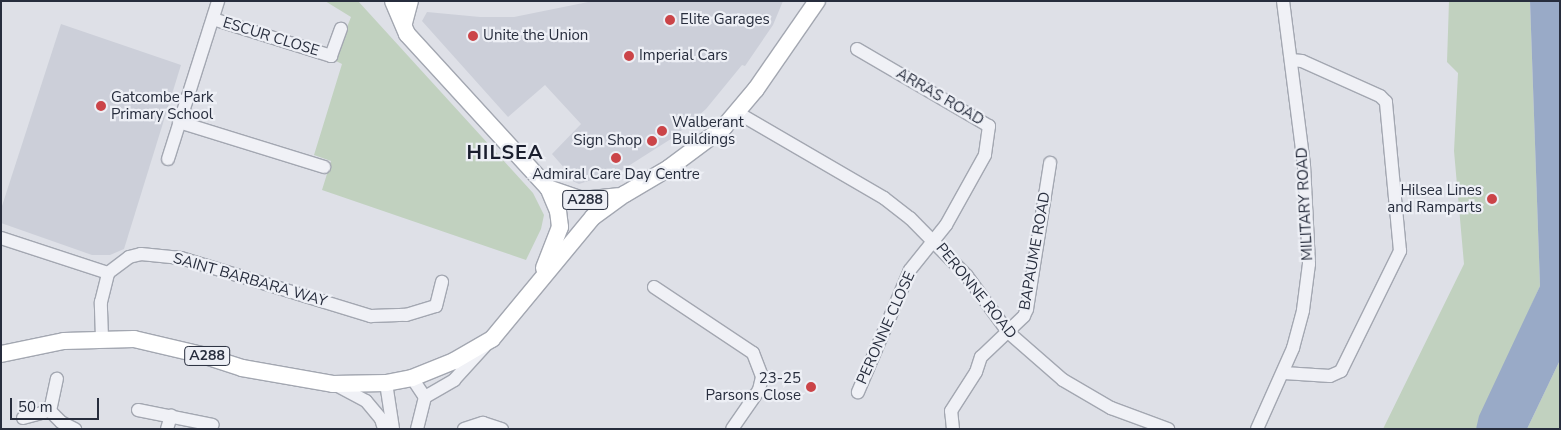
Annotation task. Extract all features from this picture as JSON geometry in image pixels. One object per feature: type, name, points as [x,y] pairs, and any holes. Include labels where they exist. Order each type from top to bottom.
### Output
[{"type":"main road","points":[[393,1],[404,24]]},
{"type":"main road","points":[[404,24],[410,1]]},
{"type":"main road","name":"A288","points":[[404,24],[407,34],[548,188],[582,200],[624,194],[700,147],[738,113],[817,1]]},
{"type":"main road","points":[[536,288],[560,227],[558,211],[548,188]]},
{"type":"main road","points":[[536,288],[581,230],[624,194]]},
{"type":"main road","name":"A288","points":[[1,354],[64,341],[102,338],[158,343],[242,368],[333,384],[386,383],[412,378],[484,347],[536,288]]},
{"type":"street","points":[[168,159],[218,1]]},
{"type":"street","name":"MILITARY ROAD","points":[[1257,429],[1284,373],[1303,310],[1310,240],[1283,1]]},
{"type":"street","name":"ESCUR CLOSE","points":[[213,19],[331,56],[341,29]]},
{"type":"street","name":"ARRAS ROAD","points":[[857,49],[989,126],[985,155],[935,241]]},
{"type":"street","points":[[1284,373],[1330,376],[1341,371],[1400,251],[1386,102],[1380,96],[1302,61],[1291,60]]},
{"type":"street","name":"PERONNE ROAD","points":[[738,113],[884,198],[935,241],[967,276],[1008,332],[1063,380],[1086,395],[1164,428]]},
{"type":"street","points":[[179,122],[324,167]]},
{"type":"street","name":"BAPAUME ROAD","points":[[953,429],[952,411],[976,372],[981,357],[1008,332],[1027,309],[1050,163]]},
{"type":"street","points":[[1,238],[108,273],[101,302],[102,338]]},
{"type":"street","name":"PERONNE CLOSE","points":[[858,392],[910,270],[935,241]]},
{"type":"street","name":"SAINT BARBARA WAY","points":[[108,273],[129,257],[141,254],[181,258],[356,312],[388,317],[436,306],[442,282]]},
{"type":"street","points":[[654,287],[753,353],[762,377],[759,390],[732,429]]},
{"type":"street","points":[[417,429],[425,397],[454,380],[484,347]]},
{"type":"street","points":[[412,378],[425,397]]},
{"type":"street","points":[[50,411],[57,379]]},
{"type":"street","points":[[386,383],[393,429]]},
{"type":"street","points":[[333,384],[366,401],[381,419],[384,429]]},
{"type":"street","points":[[138,410],[169,422],[213,425]]},
{"type":"street","points":[[23,418],[50,411]]},
{"type":"street","points":[[50,411],[61,422],[75,429]]},
{"type":"street","points":[[464,429],[483,423],[502,429]]},
{"type":"shaded area","points":[[593,1],[783,1],[773,25],[745,66],[742,65],[706,109],[674,137],[622,170],[579,184],[568,179],[567,171],[552,154],[581,124],[545,85],[508,117],[422,21],[427,12],[480,17],[514,17]]},
{"type":"shaded area","name":"Gatcombe Park Primary School","points":[[61,24],[181,65],[124,249],[110,255],[92,255],[1,223],[1,209]]},
{"type":"green space","points":[[325,1],[358,1],[533,193],[544,215],[541,229],[526,260],[322,190],[331,161],[314,155],[342,64],[334,60],[351,17]]},
{"type":"green space","points":[[1449,1],[1530,1],[1540,286],[1476,429],[1383,429],[1464,264],[1454,151],[1458,73],[1447,62]]},
{"type":"green space","points":[[1560,360],[1560,429],[1527,429],[1547,387]]},
{"type":"water","points":[[1530,1],[1560,1],[1560,360],[1527,429],[1476,429],[1479,416],[1540,286]]},
{"type":"place","name":"Elite Garages","points":[[670,20]]},
{"type":"place","name":"Unite the Union","points":[[473,36]]},
{"type":"place","name":"Imperial Cars","points":[[629,56]]},
{"type":"place","name":"Gatcombe Park Primary School","points":[[101,106]]},
{"type":"place","name":"Walberant Buildings","points":[[662,131]]},
{"type":"place","name":"Sign Shop","points":[[652,141]]},
{"type":"place","name":"Admiral Care Day Centre","points":[[616,158]]},
{"type":"place","name":"Hilsea Lines and Ramparts","points":[[1492,199]]},
{"type":"place","name":"23-25 Parsons Close","points":[[811,387]]},
{"type":"district","name":"HILSEA","points":[[505,152]]}]
